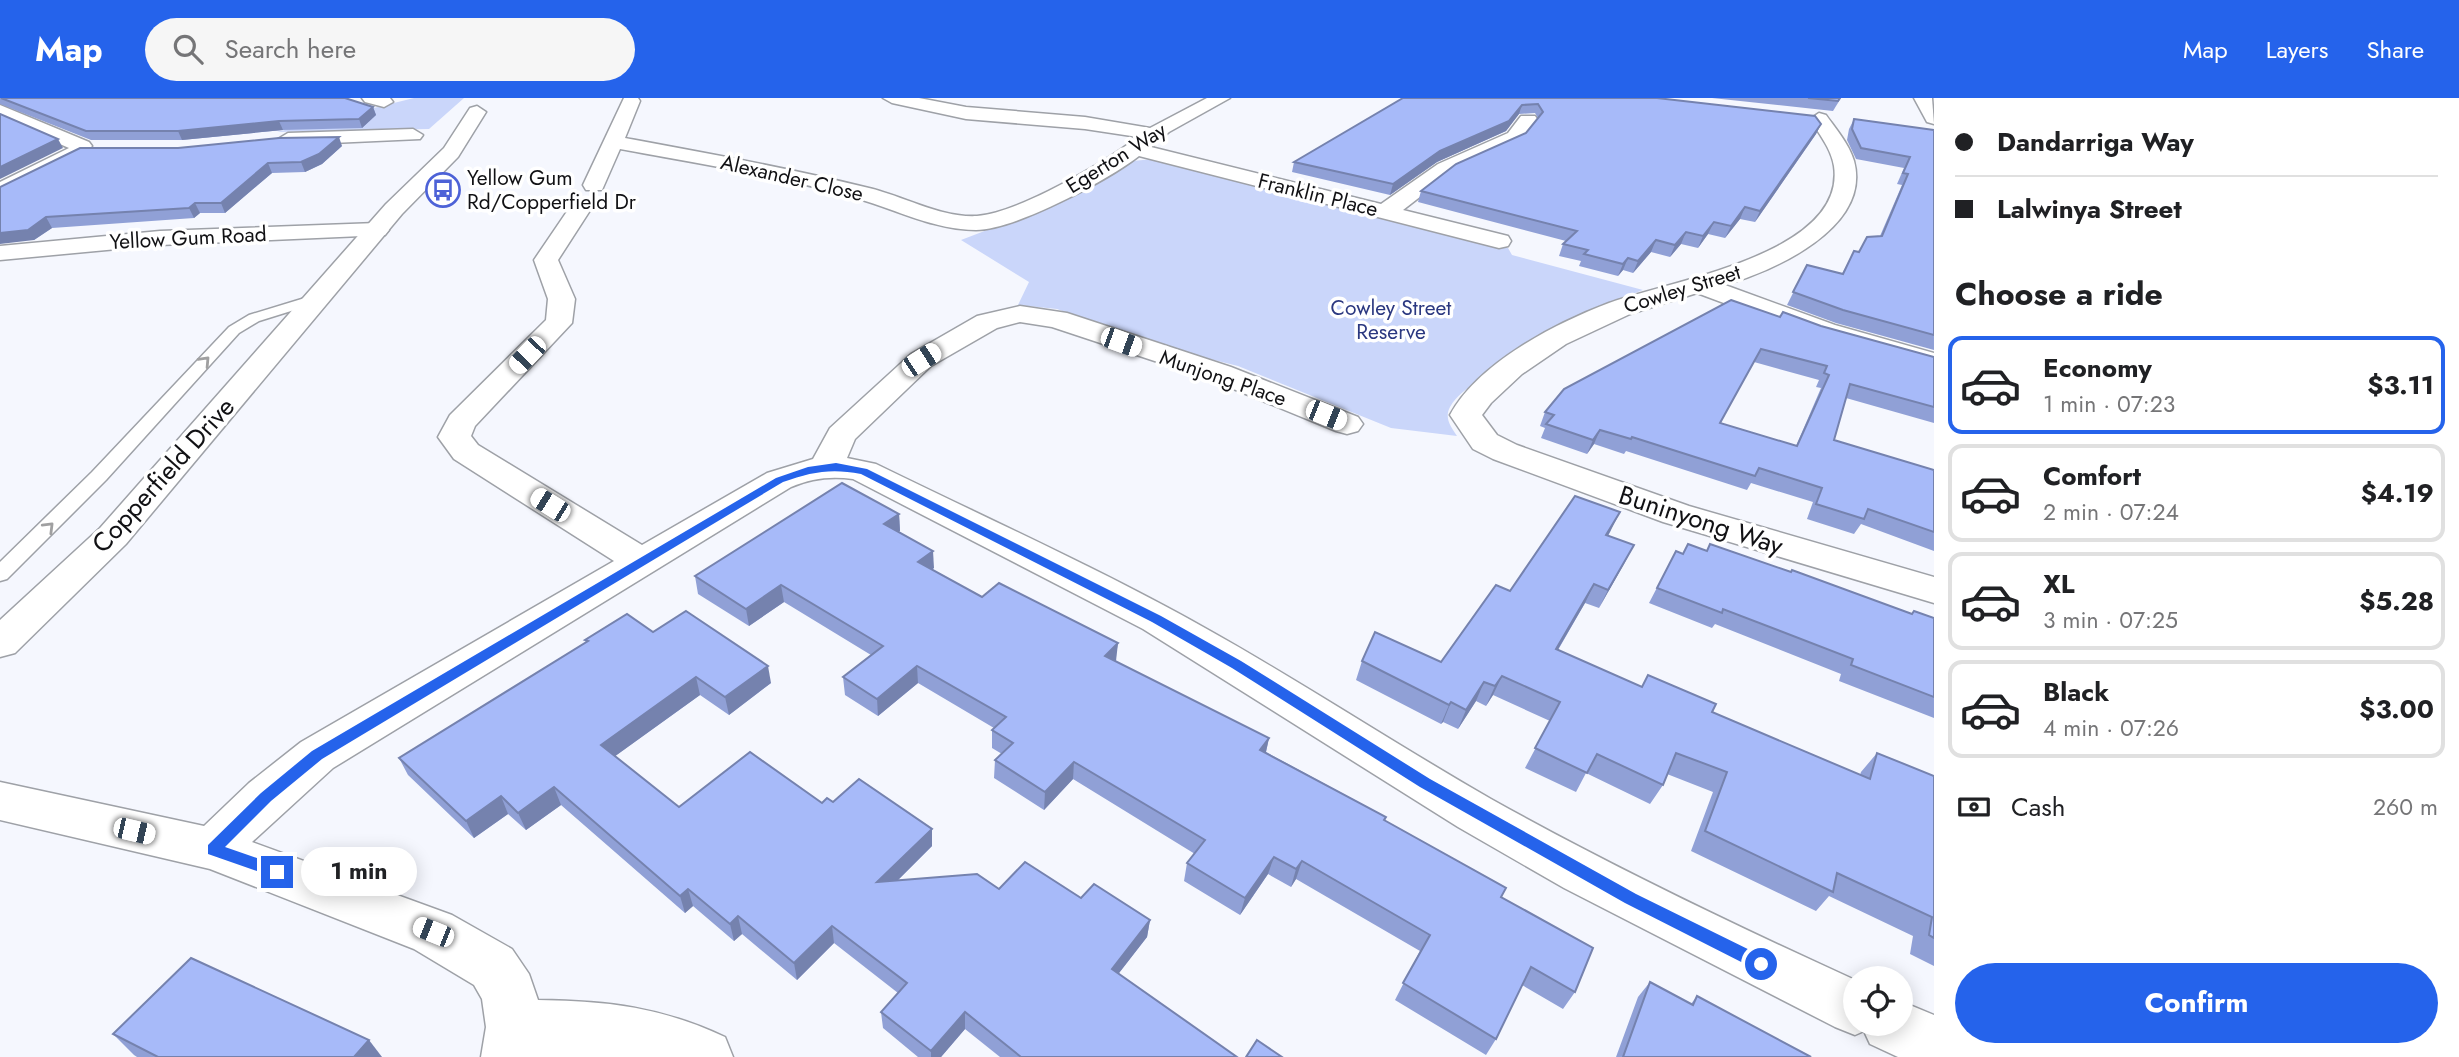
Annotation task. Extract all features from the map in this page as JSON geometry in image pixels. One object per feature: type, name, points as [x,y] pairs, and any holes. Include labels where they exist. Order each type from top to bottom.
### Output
[{"type":"street","name":"Copperfield Drive","points":[[0,643],[113,536],[385,219],[418,189],[465,136],[477,112],[496,98]]},
{"type":"street","points":[[892,98],[966,113],[1085,123],[1154,134]]},
{"type":"street","name":"Egerton Way","points":[[969,224],[999,219],[1095,176],[1154,134],[1221,98]]},
{"type":"street","points":[[1923,98],[1929,126]]},
{"type":"street","points":[[594,184],[631,101]]},
{"type":"street","points":[[0,111],[90,149],[0,190]]},
{"type":"street","name":"Cowley Street","points":[[1475,433],[1466,415],[1469,409],[1517,362],[1538,348],[1623,306],[1743,271],[1792,248],[1825,221],[1840,199],[1846,171],[1841,154],[1819,119]]},
{"type":"street","points":[[1385,212],[1445,168],[1516,137],[1528,120]]},
{"type":"street","points":[[0,127],[26,121]]},
{"type":"street","points":[[272,140],[412,135]]},
{"type":"street","name":"Alexander Close","points":[[613,142],[817,181],[938,218],[969,224]]},
{"type":"street","name":"Franklin Place","points":[[1136,149],[1499,241]]},
{"type":"street","points":[[578,212],[545,260],[564,302],[565,312],[552,330],[461,422],[454,437],[466,452],[642,562]]},
{"type":"street","name":"Yellow Gum Road","points":[[0,253],[385,219]]},
{"type":"street","points":[[1699,285],[1825,331],[1934,362]]},
{"type":"street","name":"Munjong Place","points":[[826,466],[841,435],[915,365],[987,322],[1020,314],[1057,319],[1220,373],[1347,424]]},
{"type":"street","name":"Buninyong Way","points":[[1475,433],[1485,442],[1505,452],[1676,514],[1934,590]]},
{"type":"street","points":[[213,849],[266,797],[317,755],[779,480],[826,466],[864,471],[1157,619],[1236,664],[1425,783],[1537,847],[1737,953],[1843,1002]]},
{"type":"street","points":[[0,801],[213,849],[333,892],[433,932],[466,949],[492,967],[509,993],[512,1042],[613,1030],[658,1037],[704,1057]]},
{"type":"street","points":[[1913,1034],[1934,1044]]},
{"type":"lane","name":"Copperfield Drive","points":[[0,574],[99,476],[234,330],[254,318],[318,298]]},
{"type":"green space","points":[[414,98],[464,98],[429,129],[277,132]]},
{"type":"green space","name":"Cowley Street Reserve","points":[[1153,159],[1227,174],[1508,248],[1512,255],[1643,290],[1597,308],[1536,339],[1466,389],[1455,399],[1448,411],[1449,422],[1457,436],[1391,428],[1238,366],[1162,347],[1057,309],[1018,305],[1029,282],[961,240],[1008,222],[1133,161]]},
{"type":"building","points":[[1,98],[345,98],[373,107],[359,119],[279,121],[178,131],[86,131]]},
{"type":"building","points":[[1403,98],[1657,98],[1815,116],[1821,124],[1760,211],[1745,207],[1731,226],[1714,222],[1703,236],[1686,232],[1675,245],[1656,240],[1638,261],[1628,258],[1623,264],[1584,254],[1588,250],[1563,244],[1577,231],[1421,191],[1456,164],[1526,133],[1543,112],[1538,104],[1522,105],[1509,121],[1440,151],[1393,184],[1294,162]]},
{"type":"building","points":[[1808,98],[1840,98],[1838,101]]},
{"type":"building","points":[[0,114],[58,139],[0,167]]},
{"type":"building","points":[[1854,119],[1934,130],[1934,335],[1843,310],[1793,292],[1807,265],[1843,274],[1854,251],[1859,252],[1867,237],[1882,236],[1908,174],[1903,173],[1910,157],[1861,148],[1852,129]]},
{"type":"building","points":[[339,137],[319,154],[301,162],[268,163],[221,203],[195,203],[189,208],[46,217],[28,230],[0,233],[0,187],[80,148],[178,148],[279,138]]},
{"type":"building","points":[[1731,300],[1780,317],[1783,312],[1821,326],[1934,357],[1934,407],[1850,384],[1834,440],[1934,470],[1934,532],[1868,509],[1864,519],[1816,504],[1822,488],[1759,468],[1755,476],[1632,437],[1631,439],[1600,430],[1593,440],[1546,424],[1554,415],[1545,412],[1564,389]],"holes":[[[1761,349],[1827,366],[1824,373],[1829,375],[1797,446],[1720,423]]]},
{"type":"building","points":[[842,483],[899,514],[884,524],[933,551],[918,562],[982,597],[999,583],[1118,643],[1105,656],[1269,738],[1260,750],[1386,817],[1384,820],[1506,888],[1501,897],[1593,948],[1575,992],[1531,967],[1496,1039],[1403,983],[1430,935],[1302,861],[1296,869],[1274,857],[1245,898],[1187,863],[1205,840],[1074,762],[1045,792],[995,760],[1013,743],[992,730],[1006,717],[917,666],[877,699],[843,677],[883,646],[781,585],[746,609],[695,576]]},
{"type":"building","points":[[1575,496],[1620,512],[1606,535],[1634,545],[1608,590],[1594,584],[1556,649],[1642,687],[1648,675],[1716,704],[1712,712],[1870,779],[1877,753],[1934,776],[1934,938],[1929,935],[1932,917],[1837,873],[1833,892],[1705,831],[1727,772],[1676,753],[1663,785],[1597,754],[1587,773],[1535,748],[1560,702],[1502,676],[1495,686],[1484,682],[1466,710],[1451,702],[1449,705],[1362,661],[1375,632],[1441,662],[1496,585],[1510,591]]},
{"type":"building","points":[[1688,544],[1707,551],[1710,544],[1791,572],[1792,570],[1912,614],[1914,611],[1934,618],[1934,697],[1851,665],[1853,659],[1723,609],[1722,613],[1657,588],[1676,551],[1683,554]]},
{"type":"building","points":[[686,611],[768,666],[725,697],[696,677],[601,745],[679,807],[750,752],[822,803],[827,798],[833,802],[859,779],[932,829],[877,882],[977,874],[999,889],[1025,862],[1081,898],[1094,884],[1150,920],[1112,969],[1237,1057],[1021,1057],[965,1012],[931,1051],[881,1012],[907,983],[832,926],[794,963],[738,916],[730,924],[688,889],[680,896],[554,787],[518,813],[501,796],[466,821],[399,758],[627,614],[653,632]]},
{"type":"building","points":[[191,958],[369,1040],[354,1057],[158,1057],[113,1034]]},
{"type":"building","points":[[1650,982],[1693,1005],[1697,996],[1811,1057],[1623,1057]]},
{"type":"building","points":[[1257,1040],[1282,1057],[1246,1057]]},
{"type":"place","name":"Yellow Gum Rd/Copperfield Dr","points":[[443,190]]},
{"type":"route","points":[[277,872],[213,849],[266,797],[317,755],[779,480],[811,469],[836,466],[864,471],[1157,619],[1236,664],[1425,783],[1630,898],[1761,964]]}]
